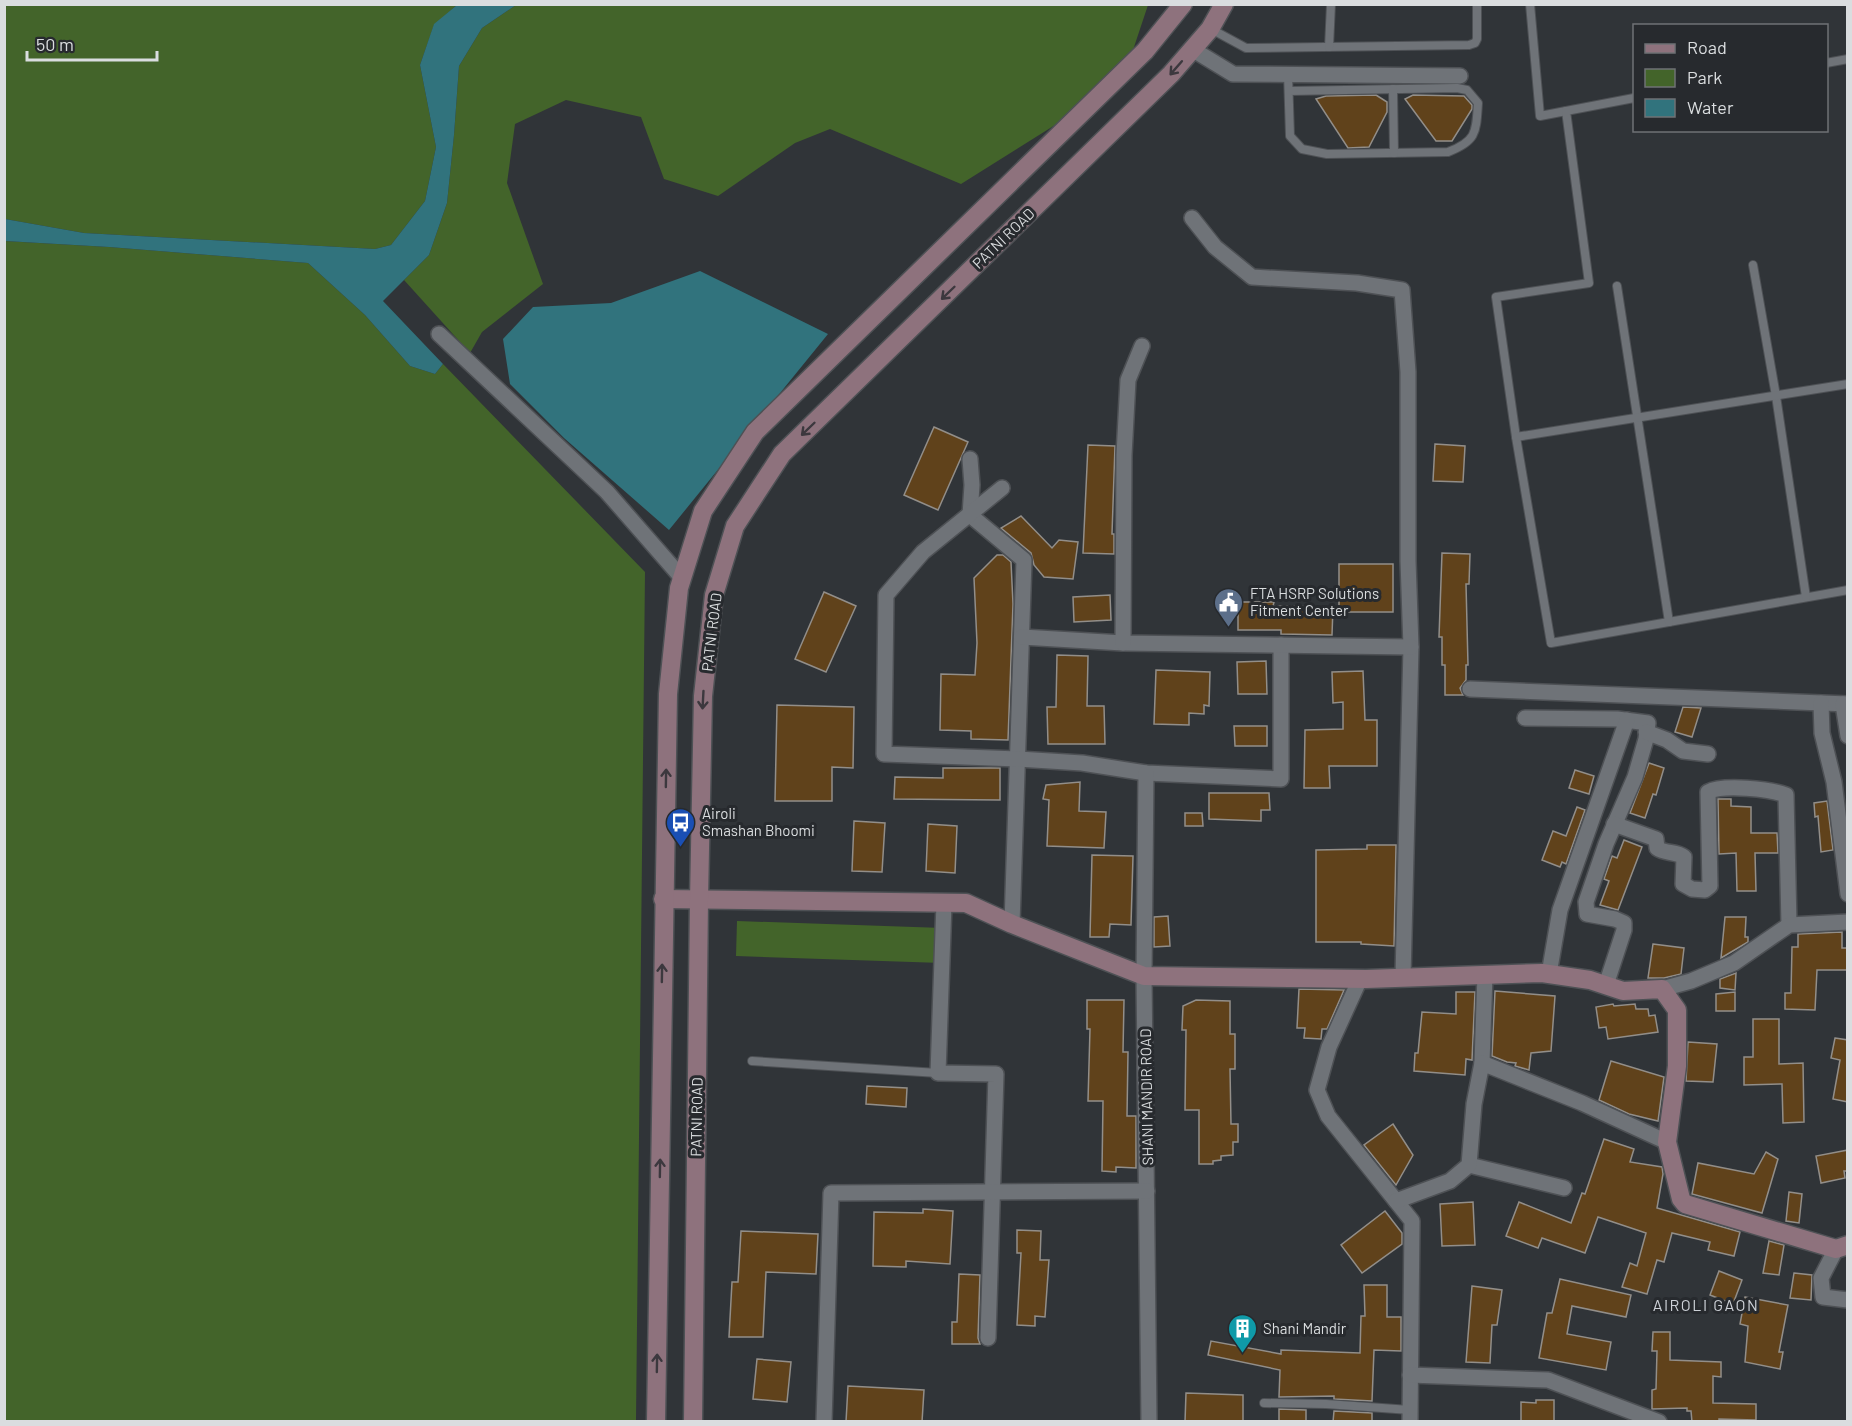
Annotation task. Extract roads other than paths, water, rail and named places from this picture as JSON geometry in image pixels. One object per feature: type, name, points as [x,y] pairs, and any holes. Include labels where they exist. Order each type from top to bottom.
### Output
[{"type":"main road","points":[[656,1422],[668,694],[680,588],[703,511],[755,432],[1145,51],[1184,4]]},
{"type":"main road","name":"PATNI ROAD","points":[[693,1422],[703,696],[714,595],[735,526],[782,454],[1171,74],[1210,29],[1224,4]]},
{"type":"main road","points":[[663,899],[966,903],[1012,924],[1144,976],[1360,979],[1549,974],[1590,980],[1623,991],[1662,989],[1677,1010],[1677,1066],[1667,1142],[1681,1199],[1685,1204],[1842,1247]]},
{"type":"street","points":[[1192,49],[1233,74],[1288,74],[1430,82],[1460,76]]},
{"type":"street","points":[[1192,218],[1215,247],[1252,277],[1357,283],[1402,290],[1408,372],[1408,561],[1411,647],[1403,977]]},
{"type":"street","points":[[439,334],[607,492],[682,578]]},
{"type":"street","points":[[1123,643],[1124,455],[1128,380],[1142,346]]},
{"type":"street","points":[[970,459],[972,485],[970,515]]},
{"type":"street","points":[[1002,488],[923,552],[886,595],[884,754],[1082,763],[1146,773],[1281,779],[1281,645]]},
{"type":"street","points":[[970,515],[1024,560],[1012,924]]},
{"type":"street","points":[[1022,637],[1123,643],[1411,647]]},
{"type":"street","points":[[1470,689],[1845,704],[1848,736]]},
{"type":"street","points":[[1821,703],[1822,733],[1841,780],[1848,894]]},
{"type":"street","points":[[1525,718],[1627,720],[1648,723],[1635,777],[1614,824],[1586,902],[1587,914],[1624,923],[1624,930],[1605,985]]},
{"type":"street","points":[[1549,974],[1560,910],[1627,720]]},
{"type":"street","points":[[1646,732],[1667,740],[1683,751],[1708,754]]},
{"type":"street","name":"SHANI MANDIR ROAD","points":[[1146,773],[1144,976],[1149,1422]]},
{"type":"street","points":[[1614,824],[1656,839],[1657,848],[1663,852],[1680,854],[1684,857],[1683,884],[1692,889],[1706,890],[1710,886],[1708,792],[1719,788],[1776,791],[1786,795],[1789,926]]},
{"type":"street","points":[[944,903],[938,1073],[996,1074],[988,1338]]},
{"type":"street","points":[[1662,989],[1691,981],[1734,963],[1789,926],[1848,922]]},
{"type":"street","points":[[1396,1201],[1450,1181],[1469,1165],[1474,1104],[1482,1063],[1485,974]]},
{"type":"street","points":[[1360,979],[1329,1047],[1317,1090],[1328,1116],[1412,1221],[1410,1416]]},
{"type":"street","points":[[1482,1063],[1582,1103],[1667,1142]]},
{"type":"street","points":[[1469,1165],[1564,1188]]},
{"type":"street","points":[[824,1422],[831,1193],[1147,1191]]},
{"type":"street","points":[[1842,1247],[1821,1278],[1823,1297],[1848,1300]]},
{"type":"street","points":[[1410,1375],[1548,1380],[1659,1422]]},
{"type":"lane","points":[[1329,47],[1331,4]]},
{"type":"lane","points":[[1210,29],[1246,48],[1472,45],[1477,39],[1477,4]]},
{"type":"lane","points":[[1530,4],[1540,116],[1633,98]]},
{"type":"lane","points":[[1828,63],[1848,59]]},
{"type":"lane","points":[[1288,74],[1288,91],[1290,136],[1302,149],[1327,154],[1448,152],[1466,145],[1475,132],[1478,103],[1467,90],[1430,82],[1393,89],[1288,91]]},
{"type":"lane","points":[[1393,89],[1394,153]]},
{"type":"lane","points":[[1566,111],[1589,283],[1496,297],[1516,437],[1551,643],[1848,590]]},
{"type":"lane","points":[[1753,265],[1776,396],[1806,597]]},
{"type":"lane","points":[[1617,286],[1669,622]]},
{"type":"lane","points":[[1516,437],[1848,384]]},
{"type":"lane","points":[[752,1061],[938,1073]]},
{"type":"lane","points":[[1264,1403],[1326,1404],[1410,1416]]},
{"type":"water","points":[[457,5],[516,5],[482,28],[459,66],[447,203],[429,255],[383,301],[443,364],[435,374],[410,366],[365,315],[308,263],[5,241],[5,219],[84,233],[375,249],[391,245],[425,201],[436,147],[420,65],[434,24]]},
{"type":"water","points":[[700,271],[828,334],[669,530],[564,438],[510,384],[503,339],[533,307],[611,303]]},
{"type":"place","name":"FTA HSRP Solutions Fitment Center","points":[[1229,628]]},
{"type":"place","name":"Airoli Smashan Bhoomi","points":[[681,848]]},
{"type":"place","name":"Shani Mandir","points":[[1242,1354]]},
{"type":"district","name":"AIROLI GAON","points":[[1706,1304]]}]
